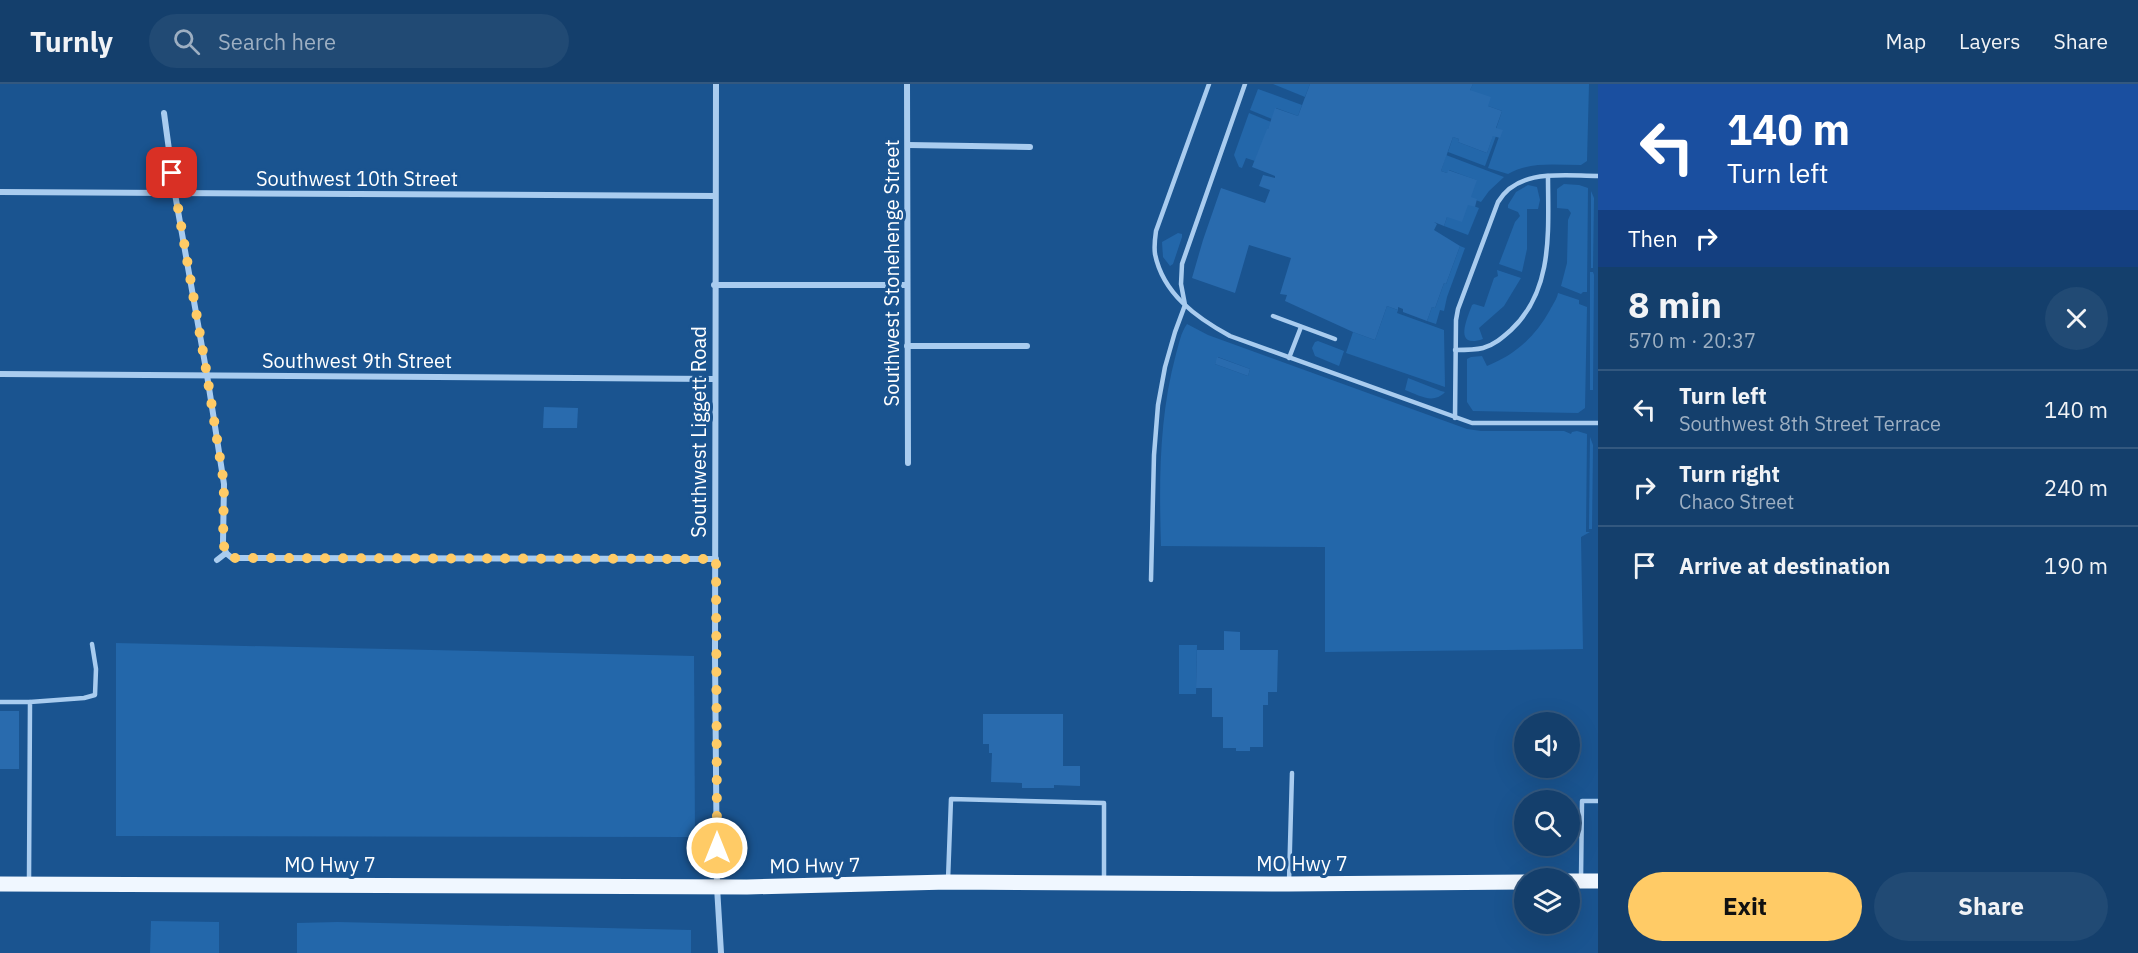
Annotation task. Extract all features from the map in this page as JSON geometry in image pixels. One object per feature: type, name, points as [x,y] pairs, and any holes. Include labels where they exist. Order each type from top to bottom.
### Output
[{"type":"main road","points":[[1580,881],[1598,881]]},
{"type":"main road","name":"MO Hwy 7","points":[[0,884],[717,887],[948,882],[1104,884],[1514,882]]},
{"type":"street","name":"Southwest Liggett Road","points":[[716,84],[714,379],[717,887],[721,953]]},
{"type":"street","name":"Southwest Stonehenge Street","points":[[907,84],[908,463]]},
{"type":"street","points":[[164,113],[175,194],[224,484],[223,542],[226,554],[232,558],[716,559]]},
{"type":"street","points":[[908,145],[1030,147]]},
{"type":"street","name":"Southwest 10th Street","points":[[0,192],[715,196]]},
{"type":"street","points":[[714,285],[906,285]]},
{"type":"street","points":[[907,346],[1027,346]]},
{"type":"street","name":"Southwest 9th Street","points":[[0,375],[714,379]]},
{"type":"street","points":[[217,560],[226,554]]},
{"type":"lane","points":[[1209,84],[1156,231],[1154,252],[1160,270],[1173,292],[1205,323],[1230,336],[1472,423],[1598,423]]},
{"type":"lane","points":[[1151,580],[1154,455],[1158,405],[1165,367],[1185,305],[1181,284],[1182,264],[1245,84]]},
{"type":"lane","points":[[1455,418],[1455,320],[1503,193],[1522,180],[1548,176],[1598,176]]},
{"type":"lane","points":[[1455,350],[1484,348],[1498,341],[1516,326],[1531,303],[1542,279],[1547,260],[1548,176]]},
{"type":"lane","points":[[1273,316],[1335,339]]},
{"type":"lane","points":[[1289,358],[1301,327]]},
{"type":"lane","points":[[0,702],[30,702],[84,698],[95,695],[96,669],[92,644]]},
{"type":"lane","points":[[29,884],[30,702]]},
{"type":"lane","points":[[1289,884],[1292,773]]},
{"type":"lane","points":[[948,882],[951,799],[1104,803],[1104,884]]},
{"type":"lane","points":[[1576,868],[1582,801],[1598,801]]},
{"type":"shaded area","points":[[1273,84],[1310,84],[1305,97]]},
{"type":"shaded area","points":[[1473,84],[1589,84],[1587,161],[1581,165],[1534,165],[1508,174],[1488,168],[1501,131],[1496,129],[1502,111],[1488,106],[1470,90]]},
{"type":"shaded area","points":[[1258,89],[1302,105],[1298,116],[1276,108],[1272,119],[1250,110]]},
{"type":"shaded area","points":[[1249,113],[1271,122],[1255,161],[1246,158],[1242,168],[1239,167],[1234,155]]},
{"type":"shaded area","points":[[1493,135],[1496,136],[1485,166],[1448,152],[1453,137],[1459,139],[1458,142],[1487,153]]},
{"type":"shaded area","points":[[1446,155],[1504,177],[1481,202],[1470,198],[1476,180],[1449,170],[1447,173],[1441,171]]},
{"type":"shaded area","points":[[1564,184],[1588,188],[1587,292],[1581,294],[1561,286],[1567,263],[1568,220],[1571,213],[1568,209],[1557,208],[1557,189]]},
{"type":"shaded area","points":[[1528,185],[1537,187],[1540,200],[1538,209],[1527,209],[1527,249],[1522,272],[1499,264],[1515,222],[1520,216],[1518,212],[1508,208],[1508,205],[1516,192]]},
{"type":"shaded area","points":[[1591,191],[1594,198],[1593,268],[1591,268]]},
{"type":"shaded area","points":[[1468,204],[1479,208],[1468,235],[1444,226],[1447,217]]},
{"type":"shaded area","points":[[1178,233],[1182,234],[1182,237],[1173,264],[1170,266],[1163,257],[1162,242]]},
{"type":"shaded area","points":[[1460,246],[1465,248],[1444,311],[1440,310],[1436,324],[1427,321],[1432,307],[1435,308],[1444,283],[1446,284]]},
{"type":"shaded area","points":[[1497,270],[1521,278],[1504,306],[1479,328],[1483,339],[1468,340],[1464,331],[1472,305],[1484,307],[1494,278],[1498,276]]},
{"type":"shaded area","points":[[1590,272],[1594,275],[1593,390],[1590,390]]},
{"type":"shaded area","points":[[1558,293],[1579,300],[1579,304],[1587,307],[1585,408],[1578,413],[1473,411],[1467,402],[1467,359],[1482,356],[1487,366],[1516,350],[1538,328]]},
{"type":"shaded area","points":[[1387,306],[1398,310],[1397,313],[1444,330],[1445,387],[1346,353],[1353,332],[1375,340]]},
{"type":"shaded area","points":[[1187,324],[1208,335],[1467,429],[1564,431],[1571,434],[1577,431],[1587,434],[1586,532],[1590,532],[1581,537],[1583,649],[1325,652],[1325,547],[1161,546],[1160,474],[1163,426],[1170,378],[1179,342]],"holes":[[[1218,357],[1250,369],[1248,376],[1215,364]]]},
{"type":"shaded area","points":[[1318,341],[1344,351],[1339,366],[1315,356],[1312,348]]},
{"type":"shaded area","points":[[1408,378],[1445,392],[1436,398],[1431,398],[1405,390]]},
{"type":"shaded area","points":[[1590,437],[1593,445],[1592,529],[1589,529]]},
{"type":"shaded area","points":[[116,643],[694,656],[695,837],[116,836]]},
{"type":"shaded area","points":[[1179,645],[1197,645],[1196,694],[1179,694]]},
{"type":"shaded area","points":[[151,921],[219,922],[219,953],[150,953]]},
{"type":"shaded area","points":[[297,923],[691,930],[691,953],[297,953]]},
{"type":"building","points":[[1310,84],[1473,84],[1470,90],[1491,97],[1488,106],[1502,111],[1496,128],[1503,130],[1500,138],[1493,136],[1487,153],[1458,142],[1459,139],[1453,137],[1441,171],[1447,173],[1448,170],[1477,180],[1471,197],[1477,199],[1475,207],[1468,205],[1462,222],[1447,217],[1444,226],[1434,222],[1437,224],[1434,230],[1460,246],[1446,284],[1444,283],[1435,308],[1432,307],[1427,321],[1403,312],[1403,309],[1398,307],[1398,310],[1387,306],[1375,340],[1353,332],[1285,301],[1287,295],[1280,294],[1291,258],[1249,245],[1235,293],[1192,278],[1221,188],[1265,203],[1270,190],[1259,186],[1263,175],[1275,178],[1275,176],[1252,167],[1275,108],[1298,116]]},
{"type":"building","points":[[1217,357],[1250,369],[1248,376],[1215,364]]},
{"type":"building","points":[[544,407],[578,408],[577,428],[543,428]]},
{"type":"building","points":[[1224,631],[1240,632],[1240,650],[1278,650],[1277,692],[1268,692],[1268,705],[1263,705],[1263,747],[1250,747],[1250,751],[1223,748],[1223,717],[1212,717],[1212,688],[1196,688],[1197,650],[1224,650]]},
{"type":"building","points":[[0,711],[19,711],[19,769],[0,769]]},
{"type":"building","points":[[983,714],[1063,714],[1063,766],[1080,766],[1080,786],[1054,785],[1054,788],[1022,788],[1022,783],[991,782],[992,753],[989,753],[989,744],[983,744]]},
{"type":"route","points":[[172,173],[224,484],[223,542],[226,554],[232,558],[716,559],[717,848]]}]
